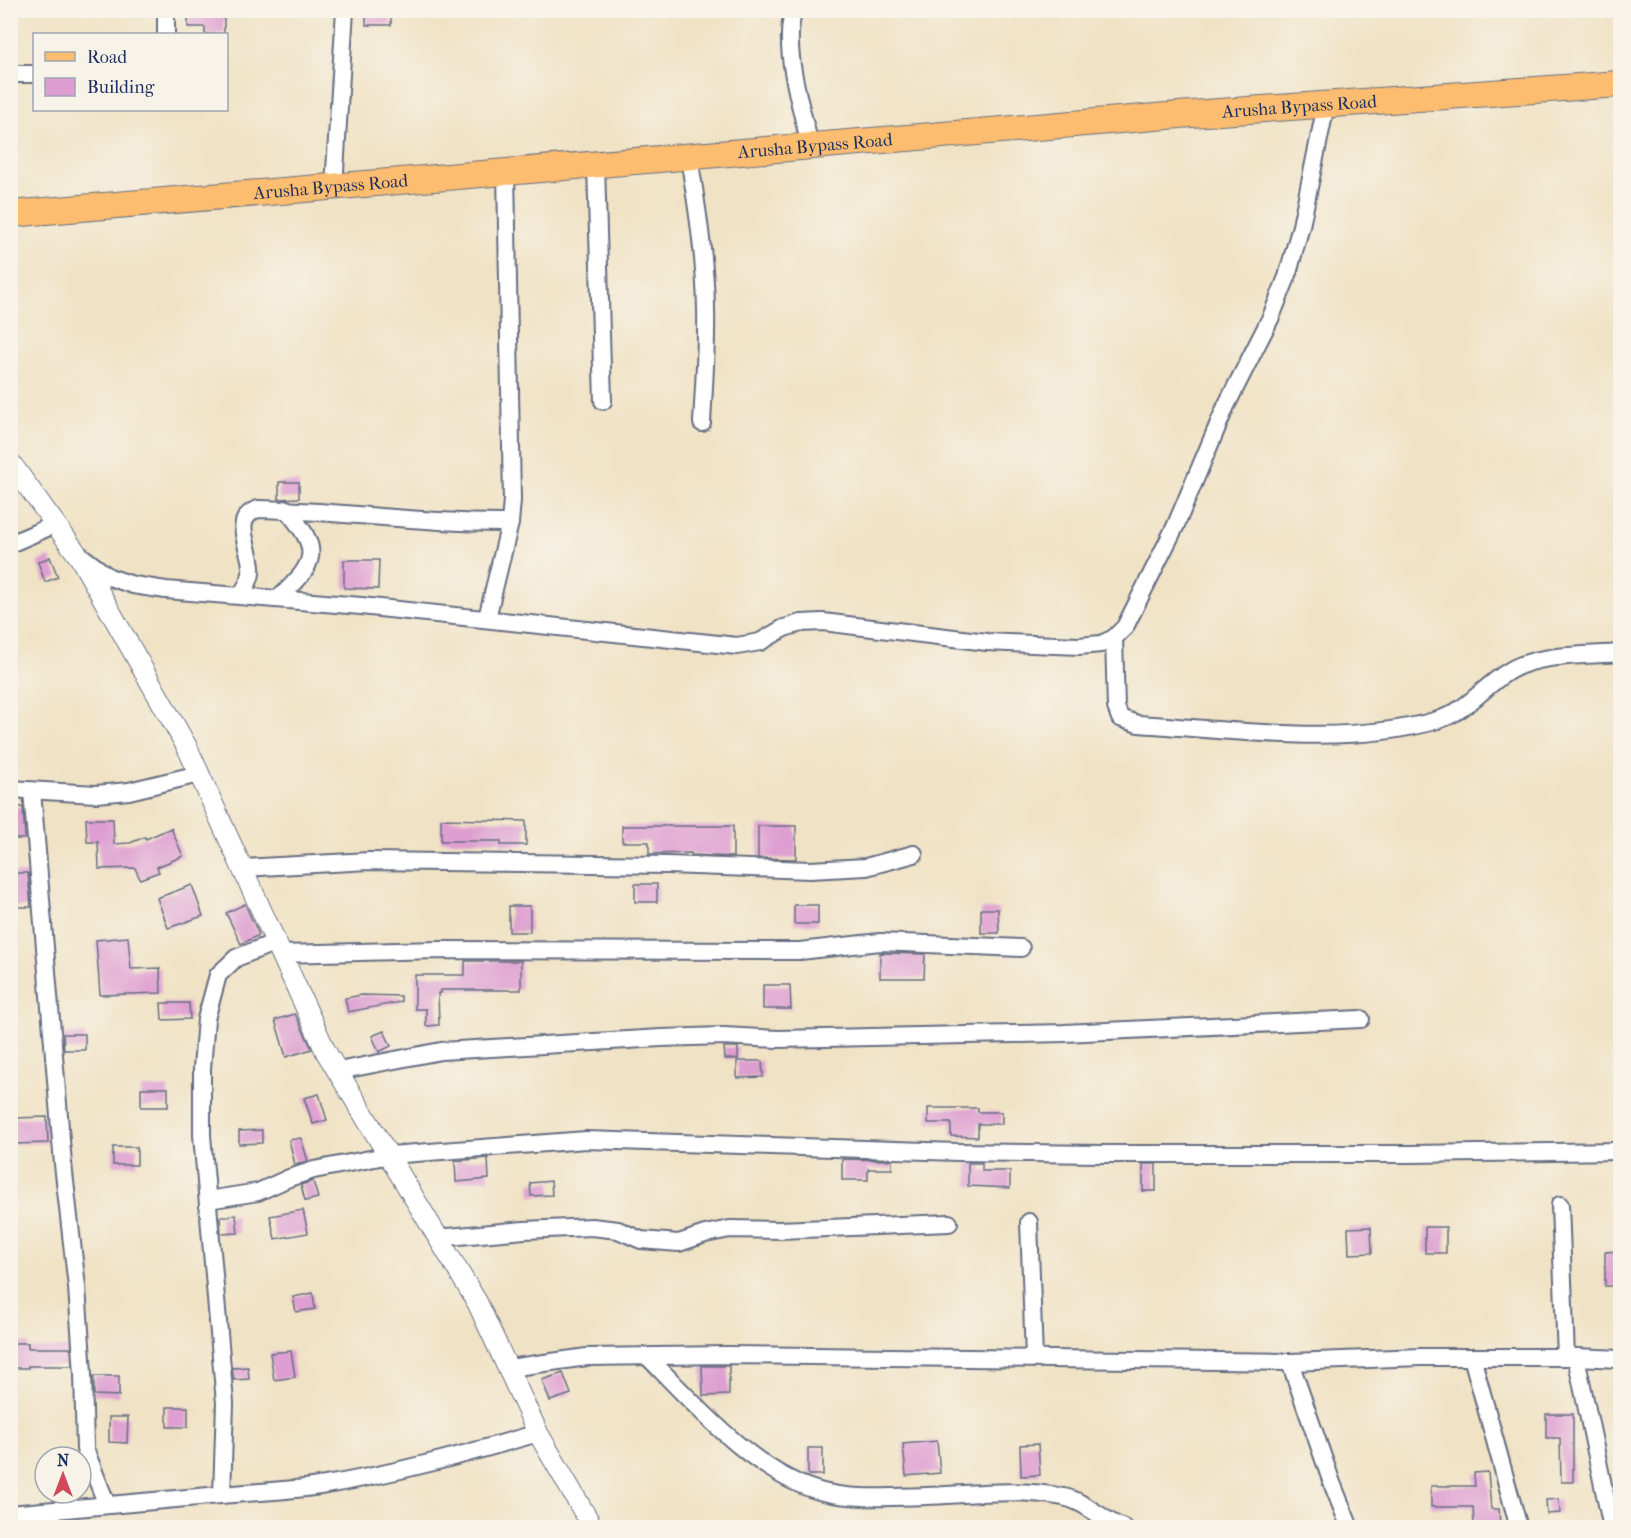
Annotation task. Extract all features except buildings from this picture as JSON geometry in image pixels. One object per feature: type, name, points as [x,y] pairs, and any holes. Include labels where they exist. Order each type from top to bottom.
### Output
[{"type":"main road","name":"Arusha Bypass Road","points":[[10,214],[810,146],[1620,84]]},
{"type":"street","points":[[166,10],[166,33]]},
{"type":"street","points":[[334,187],[345,10]]},
{"type":"street","points":[[794,10],[790,21],[793,69],[810,146]]},
{"type":"street","points":[[10,74],[33,74]]},
{"type":"street","points":[[75,550],[109,578],[133,585],[166,590],[279,598],[487,618],[530,625],[737,646],[760,642],[784,628],[801,623],[823,622],[987,642],[1079,646],[1101,644],[1114,638],[1125,627],[1175,526],[1226,406],[1271,317],[1287,277],[1301,226],[1326,105]]},
{"type":"street","points":[[690,157],[699,219],[706,306],[702,423]]},
{"type":"street","points":[[596,165],[603,401]]},
{"type":"street","points":[[487,618],[510,523],[512,473],[506,172]]},
{"type":"street","points":[[10,462],[75,550],[187,747],[326,1052],[477,1302],[538,1433],[593,1527]]},
{"type":"street","points":[[240,595],[249,582],[251,572],[251,560],[243,533],[245,516],[250,511],[258,509],[354,513],[459,523],[510,523]]},
{"type":"street","points":[[279,598],[306,570],[311,557],[306,535],[286,510]]},
{"type":"street","points":[[10,544],[56,524]]},
{"type":"street","points":[[1114,638],[1116,707],[1120,718],[1138,724],[1324,735],[1394,728],[1439,719],[1470,704],[1508,671],[1527,662],[1620,653]]},
{"type":"street","points":[[10,789],[96,794],[129,791],[199,774]]},
{"type":"street","points":[[32,790],[63,1164],[77,1287],[85,1449],[107,1505]]},
{"type":"street","points":[[243,868],[369,861],[667,865],[810,870],[866,867],[914,854]]},
{"type":"street","points":[[222,1495],[225,1403],[202,1136],[201,1068],[206,1019],[218,975],[236,958],[279,948],[800,951],[880,942],[1021,948]]},
{"type":"street","points":[[338,1071],[441,1051],[661,1038],[723,1036],[778,1039],[1064,1033],[1361,1019]]},
{"type":"street","points":[[208,1200],[258,1192],[314,1170],[390,1155],[586,1140],[958,1152],[1100,1154],[1620,1151]]},
{"type":"street","points":[[1560,1205],[1571,1357],[1612,1527]]},
{"type":"street","points":[[1029,1222],[1034,1358]]},
{"type":"street","points":[[438,1238],[524,1230],[592,1227],[618,1230],[641,1240],[679,1243],[730,1229],[779,1230],[949,1223]]},
{"type":"street","points":[[509,1368],[587,1357],[727,1355],[1290,1362],[1472,1357],[1620,1359]]},
{"type":"street","points":[[648,1357],[733,1441],[786,1477],[822,1492],[851,1496],[900,1497],[997,1493],[1065,1497],[1087,1507],[1113,1524],[1124,1527]]},
{"type":"street","points":[[1472,1357],[1519,1527]]},
{"type":"street","points":[[1290,1362],[1332,1484],[1350,1527]]},
{"type":"street","points":[[10,1514],[280,1491],[376,1475],[455,1457],[538,1433]]}]
